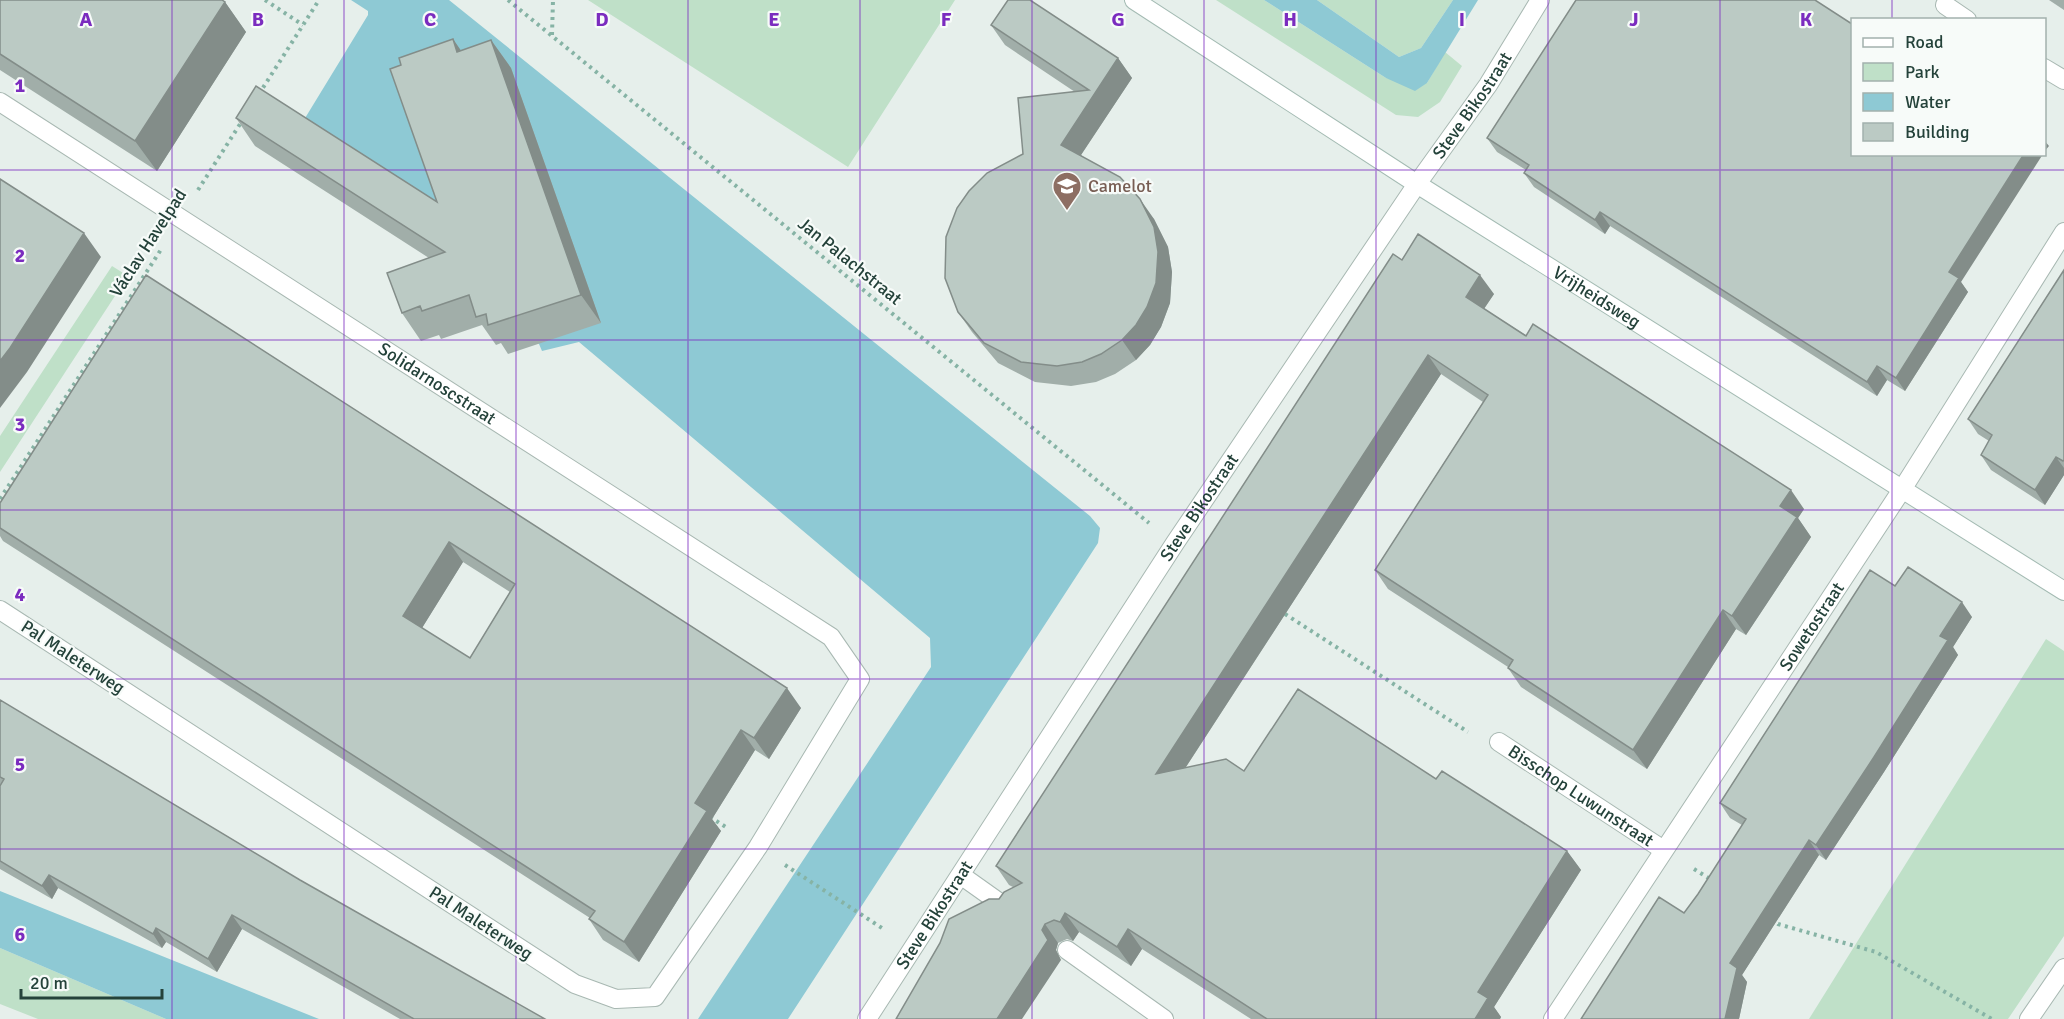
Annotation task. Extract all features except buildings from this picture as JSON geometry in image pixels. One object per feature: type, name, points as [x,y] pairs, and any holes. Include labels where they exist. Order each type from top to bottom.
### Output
[{"type":"street","name":"Vrijheidsweg","points":[[1134,0],[1417,183],[2064,591]]},
{"type":"street","name":"Steve Bikostraat","points":[[867,1019],[962,876],[1175,543],[1417,183],[1488,86],[1540,0]]},
{"type":"street","points":[[1945,5],[1964,18]]},
{"type":"street","points":[[2046,69],[2064,80]]},
{"type":"street","name":"Solidarnoscstraat","points":[[0,102],[831,637],[860,679]]},
{"type":"street","name":"Sowetostraat","points":[[1553,1019],[1662,849],[1903,488],[2064,232]]},
{"type":"street","name":"Pal Maleterweg","points":[[0,610],[575,984],[616,999],[655,997],[758,847],[860,679]]},
{"type":"street","name":"Bisschop Luwunstraat","points":[[1499,742],[1662,849]]},
{"type":"street","points":[[962,876],[1007,908]]},
{"type":"street","points":[[1067,950],[1164,1019]]},
{"type":"street","points":[[2029,1019],[2064,968]]},
{"type":"path","points":[[265,0],[303,25]]},
{"type":"path","points":[[258,95],[319,0]]},
{"type":"path","name":"Jan Palachstraat","points":[[508,0],[1175,543]]},
{"type":"path","points":[[552,36],[553,0]]},
{"type":"path","name":"Václav Havelpad","points":[[0,499],[245,116]]},
{"type":"path","points":[[64,400],[74,406]]},
{"type":"path","points":[[1285,614],[1486,744],[1499,742]]},
{"type":"path","points":[[703,812],[874,923]]},
{"type":"path","points":[[1662,849],[1717,883]]},
{"type":"path","points":[[1770,918],[1778,924],[1875,952],[1992,1019]]},
{"type":"green space","points":[[588,0],[955,0],[848,167]]},
{"type":"green space","points":[[1216,0],[1264,0],[1386,78],[1427,83],[1445,52],[1462,66],[1440,102],[1418,117],[1396,115]]},
{"type":"green space","points":[[1317,0],[1453,0],[1421,48],[1399,57]]},
{"type":"green space","points":[[112,266],[128,276],[0,472],[0,436]]},
{"type":"green space","points":[[2046,639],[2064,651],[2064,936],[2008,1019],[1809,1019]]},
{"type":"green space","points":[[0,948],[166,1019],[38,1019],[0,1004]]},
{"type":"water","points":[[351,0],[449,0],[1090,516],[1100,528],[1098,543],[788,1019],[698,1019],[931,667],[930,638],[579,342],[542,351],[539,344],[393,199],[299,128],[368,15],[368,11]]},
{"type":"water","points":[[1264,0],[1317,0],[1399,57],[1421,48],[1453,0],[1478,0],[1427,83],[1415,91],[1386,78]]},
{"type":"water","points":[[0,891],[319,1019],[166,1019],[0,948]]},
{"type":"place","name":"Camelot","points":[[1067,212]]}]
